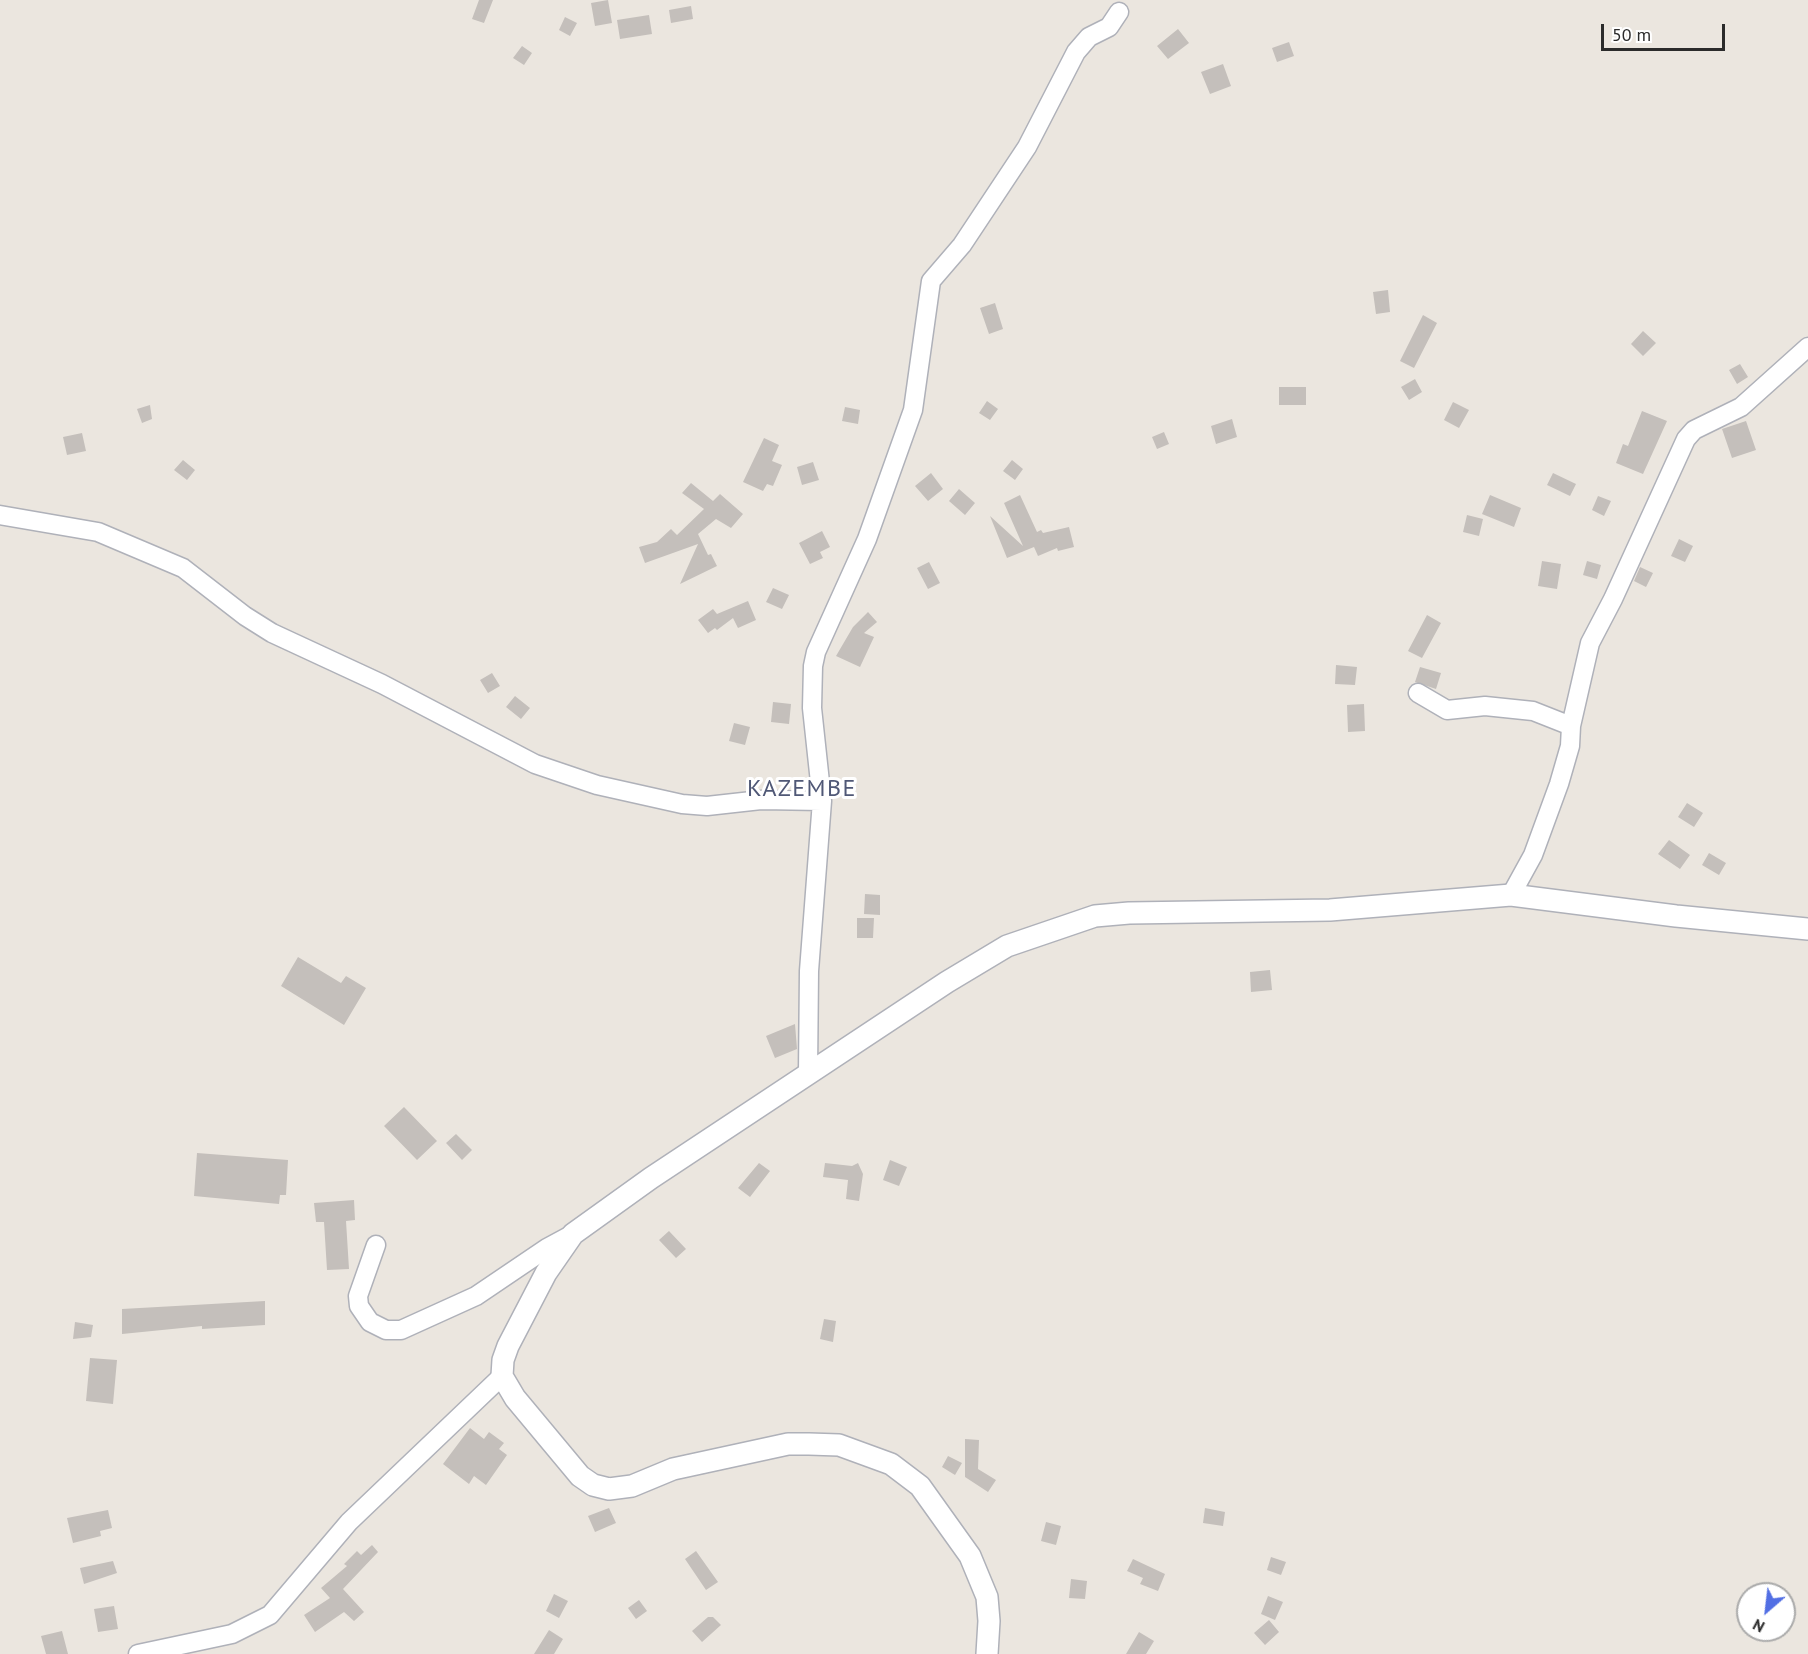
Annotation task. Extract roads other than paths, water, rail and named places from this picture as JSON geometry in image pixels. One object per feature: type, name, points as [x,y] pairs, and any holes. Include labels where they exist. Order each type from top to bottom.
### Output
[{"type":"street","points":[[808,1072],[808,970],[822,801],[812,708],[813,666],[867,540],[913,410],[932,281],[962,245],[1027,147],[1077,52],[1089,37],[1109,27],[1119,12]]},
{"type":"street","points":[[1511,895],[1533,855],[1559,784],[1570,746],[1571,726],[1590,643],[1613,599],[1686,439],[1694,430],[1741,407],[1808,347]]},
{"type":"street","points":[[0,515],[99,532],[183,568],[198,577],[244,616],[272,633],[382,684],[534,764],[597,785],[682,804],[707,806],[762,800],[822,801]]},
{"type":"street","points":[[1418,693],[1447,710],[1485,706],[1533,711],[1571,726]]},
{"type":"street","points":[[376,1245],[358,1296],[359,1306],[370,1322],[386,1330],[401,1330],[476,1296],[547,1248],[573,1234],[808,1072],[1007,946],[1095,916],[1129,913],[1330,910],[1511,895],[1676,916],[1808,929]]},
{"type":"street","points":[[573,1234],[546,1274],[508,1346],[503,1360],[502,1376],[515,1398],[580,1476],[593,1485],[609,1489],[632,1486],[673,1469],[788,1444],[839,1445],[891,1464],[920,1486],[947,1519],[970,1556],[987,1597],[989,1621],[987,1654]]},
{"type":"street","points":[[138,1654],[232,1634],[270,1615],[349,1522],[502,1376]]},
{"type":"district","name":"KAZEMBE","points":[[802,789]]}]
